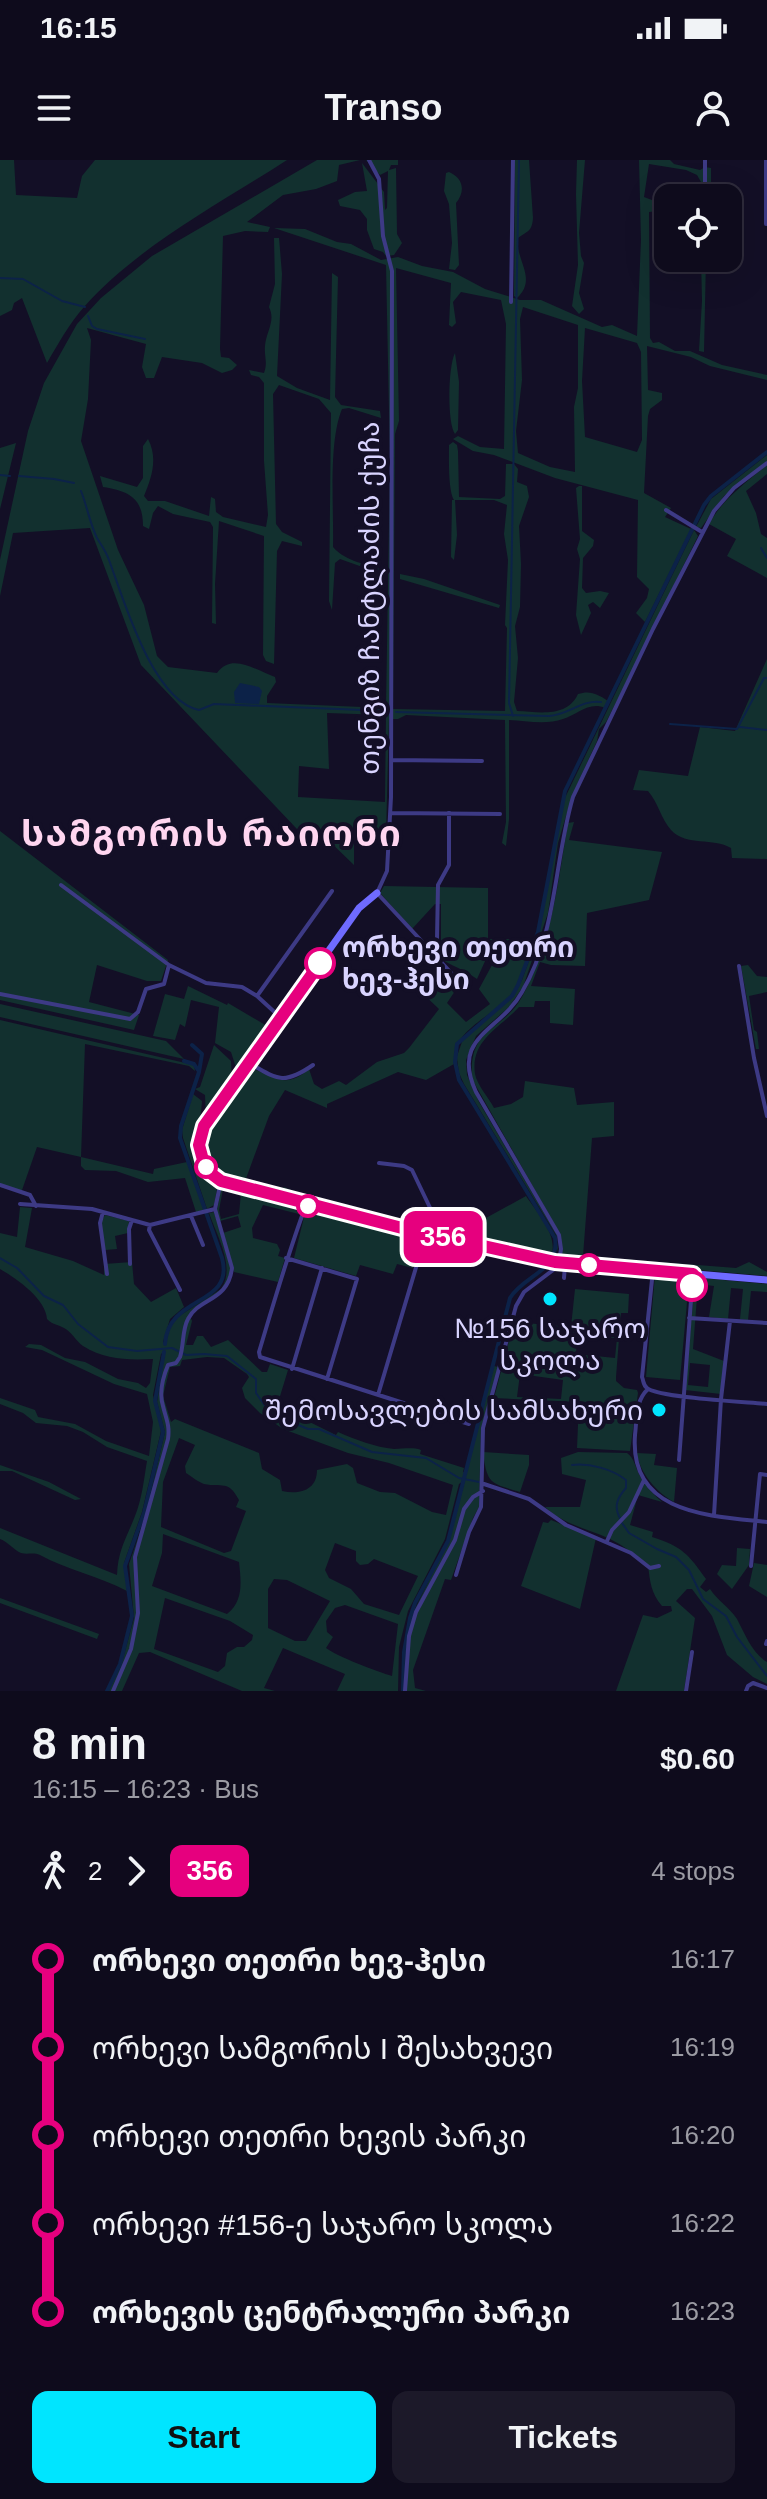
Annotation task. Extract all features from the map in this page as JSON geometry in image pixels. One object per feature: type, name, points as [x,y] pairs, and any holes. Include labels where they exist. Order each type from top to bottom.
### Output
[{"type":"street","name":"თენგიზ ჩანტლაძის ქუჩა","points":[[221,1181],[209,1172],[203,1160],[200,1136],[204,1126],[359,908],[377,893],[387,871],[394,508],[390,440],[392,271],[383,236],[379,179],[369,160]]},
{"type":"street","points":[[511,302],[513,160]]},
{"type":"street","points":[[705,160],[705,184]]},
{"type":"street","points":[[766,160],[766,224]]},
{"type":"street","points":[[564,1278],[559,1235],[476,1092],[468,1061],[477,1039],[511,1007],[525,988],[546,934],[563,833],[573,797],[700,531],[726,496],[767,463]]},
{"type":"street","points":[[666,510],[700,531]]},
{"type":"street","points":[[391,760],[482,761]]},
{"type":"street","points":[[390,813],[500,814]]},
{"type":"street","points":[[431,954],[437,939],[438,885],[449,865],[449,813]]},
{"type":"street","points":[[61,885],[169,965],[206,983],[242,987],[281,1018]]},
{"type":"street","points":[[257,996],[332,891]]},
{"type":"street","points":[[377,893],[455,977]]},
{"type":"street","points":[[0,994],[130,1019],[138,1012],[146,989],[164,984],[169,965]]},
{"type":"street","points":[[739,966],[767,1116]]},
{"type":"street","points":[[249,1063],[281,1079],[296,1077],[313,1065]]},
{"type":"street","points":[[379,1163],[412,1170],[444,1238]]},
{"type":"street","points":[[113,1691],[125,1667],[133,1640],[138,1613],[135,1557],[168,1439],[170,1426],[161,1399],[163,1381],[168,1365],[176,1363],[181,1353],[190,1315],[227,1287],[232,1268],[212,1210],[221,1181],[426,1234],[560,1262],[767,1280]]},
{"type":"street","points":[[0,1185],[30,1195],[36,1206]]},
{"type":"street","points":[[20,1204],[81,1208],[150,1225],[212,1210]]},
{"type":"street","points":[[306,1205],[294,1244],[286,1258],[260,1357],[469,1424]]},
{"type":"street","points":[[103,1212],[100,1223],[107,1274]]},
{"type":"street","points":[[191,1216],[203,1245]]},
{"type":"street","points":[[130,1264],[129,1229],[132,1220]]},
{"type":"street","points":[[150,1225],[149,1230],[180,1290]]},
{"type":"street","points":[[378,1395],[426,1234]]},
{"type":"street","points":[[286,1258],[357,1279],[327,1379]]},
{"type":"street","points":[[456,1575],[469,1532],[481,1507],[483,1428],[516,1306],[524,1292],[560,1262]]},
{"type":"street","points":[[292,1369],[322,1268]]},
{"type":"street","points":[[648,1389],[642,1377],[653,1270]]},
{"type":"street","points":[[679,1460],[693,1274]]},
{"type":"street","points":[[689,1318],[767,1323]]},
{"type":"street","points":[[714,1515],[721,1399],[730,1321]]},
{"type":"street","points":[[648,1389],[683,1396],[767,1404]]},
{"type":"street","points":[[648,1389],[639,1403],[634,1452],[637,1468],[653,1492],[669,1504],[714,1515],[767,1522]]},
{"type":"street","points":[[751,1566],[760,1474],[767,1475]]},
{"type":"street","points":[[607,1541],[612,1530],[629,1512],[644,1480]]},
{"type":"street","points":[[483,1484],[521,1495],[566,1525],[631,1553],[650,1568],[659,1566]]},
{"type":"street","points":[[405,1691],[409,1636],[416,1612],[455,1540],[464,1509],[473,1497],[483,1491]]},
{"type":"street","points":[[686,1691],[692,1652]]},
{"type":"street","points":[[405,1683],[412,1686]]},
{"type":"street","points":[[746,1691],[753,1683],[767,1688]]},
{"type":"green space","points":[[0,160],[14,160],[16,195],[77,198],[82,176],[95,160],[287,160],[180,227],[129,264],[79,314],[47,363],[22,298],[14,303],[12,310],[0,316]]},
{"type":"green space","points":[[317,160],[360,160],[339,165],[337,181],[316,189],[283,195],[247,222],[270,227],[268,232],[245,231],[223,236],[220,349],[221,357],[229,358],[237,365],[232,370],[222,373],[202,363],[162,357],[154,378],[146,378],[142,367],[146,344],[87,328],[91,340],[88,399],[81,441],[118,550],[144,605],[157,656],[168,667],[217,673],[223,667],[237,663],[253,668],[275,677],[276,682],[267,696],[267,703],[386,708],[390,461],[386,265],[274,228],[305,229],[337,242],[351,244],[381,260],[398,257],[453,272],[485,289],[520,300],[541,300],[602,327],[612,325],[637,336],[641,240],[639,160],[670,160],[674,164],[700,170],[711,168],[711,183],[702,184],[697,175],[686,170],[649,164],[644,197],[654,201],[654,211],[649,212],[650,338],[653,343],[659,342],[675,351],[690,351],[722,365],[767,375],[767,380],[647,346],[648,390],[662,393],[662,400],[650,409],[648,416],[644,493],[671,508],[665,517],[691,529],[645,622],[636,613],[647,598],[649,589],[637,577],[638,500],[555,478],[494,455],[473,451],[453,439],[458,436],[480,447],[504,449],[506,324],[501,300],[461,292],[453,302],[456,323],[452,327],[449,325],[451,283],[396,268],[399,421],[395,434],[393,709],[505,711],[508,560],[504,534],[507,505],[494,500],[455,500],[457,535],[454,560],[451,557],[454,500],[449,445],[453,442],[458,451],[459,497],[500,499],[505,496],[506,464],[514,464],[518,469],[517,482],[527,486],[529,497],[519,526],[520,607],[515,626],[518,658],[514,702],[517,711],[560,710],[573,702],[578,694],[586,692],[608,701],[605,708],[588,707],[557,721],[509,720],[506,846],[502,843],[506,822],[505,720],[406,715],[389,719],[386,835],[354,828],[354,865],[326,838],[315,848],[141,665],[90,528],[13,533],[0,596],[0,560],[28,431],[44,383],[77,324],[101,298],[152,256]],"holes":[[[523,307],[578,325],[578,388],[574,407],[575,472],[550,467],[518,453],[516,431],[522,380],[520,319]],[[585,328],[637,343],[641,352],[642,440],[637,452],[585,437],[582,381]],[[327,713],[386,715],[385,802],[298,797],[299,766],[329,769]]]},
{"type":"green space","points":[[366,160],[398,160],[398,165],[391,165],[389,170],[396,168],[397,234],[402,243],[394,255],[386,256],[374,249],[367,230],[367,219],[360,210],[340,206],[338,200],[355,192],[367,191],[362,163],[384,192],[385,210],[387,208],[388,171],[380,175]]},
{"type":"green space","points":[[515,160],[529,160],[533,218],[530,229],[518,238],[526,283],[517,298],[514,296]]},
{"type":"green space","points":[[577,160],[585,160],[579,233],[584,263],[579,293],[584,309],[579,314],[572,306],[578,265]]},
{"type":"green space","points":[[446,173],[460,181],[462,190],[456,203],[459,265],[455,270],[449,269],[452,243],[449,204],[444,191]]},
{"type":"green space","points":[[274,238],[279,238],[282,274],[277,376],[297,388],[330,400],[332,273],[338,277],[335,397],[341,405],[380,411],[381,418],[349,408],[342,409],[333,458],[333,547],[350,559],[385,570],[385,575],[340,559],[335,563],[332,610],[329,601],[331,413],[319,399],[279,385],[273,394],[276,524],[282,532],[302,542],[302,546],[282,541],[277,551],[274,664],[266,661],[263,655],[264,536],[219,521],[216,624],[212,623],[213,527],[210,522],[173,514],[158,506],[149,529],[143,526],[137,502],[127,494],[103,487],[100,476],[137,487],[143,478],[143,446],[148,439],[153,460],[144,496],[148,501],[165,501],[209,516],[211,497],[215,499],[216,512],[223,517],[266,527],[264,383],[259,377],[251,375],[249,370],[264,373],[265,369],[265,346],[271,322],[269,307],[275,284]]},
{"type":"green space","points":[[701,272],[706,272],[704,352],[699,351]]},
{"type":"green space","points":[[455,353],[459,382],[458,430],[455,434],[449,395]]},
{"type":"green space","points":[[16,443],[0,509],[0,448]]},
{"type":"green space","points":[[767,455],[767,461],[724,496],[701,528],[696,527],[711,499]]},
{"type":"green space","points":[[767,465],[767,474],[746,491],[761,534],[767,538],[767,578],[727,556],[736,539],[709,524],[728,499]]},
{"type":"green space","points":[[582,486],[582,531],[594,540],[583,558],[582,588],[586,593],[609,593],[600,608],[593,602],[588,605],[591,613],[581,635],[576,615],[580,559],[577,549],[580,539],[576,488]]},
{"type":"green space","points":[[694,530],[698,536],[621,693],[599,729],[597,741],[572,796],[558,843],[548,913],[523,987],[509,1007],[476,1036],[466,1060],[467,1075],[479,1102],[557,1235],[557,1242],[556,1235],[464,1084],[457,1059],[454,1059],[454,1064],[426,1080],[398,1072],[327,1104],[327,1108],[285,1090],[269,1116],[244,1184],[225,1180],[212,1170],[206,1158],[205,1133],[216,1110],[249,1068],[286,1080],[300,1076],[309,1069],[314,1084],[322,1089],[339,1081],[346,1085],[377,1062],[404,1053],[439,1009],[420,991],[441,966],[452,977],[446,983],[455,991],[447,1003],[466,1022],[490,1004],[479,989],[498,954],[490,950],[477,979],[441,959],[431,951],[441,943],[441,904],[435,904],[412,929],[380,893],[384,886],[488,888],[488,939],[534,939],[514,991],[468,1030],[457,1046],[454,1056],[457,1056],[463,1039],[513,996],[522,980],[539,933],[563,802]]},
{"type":"green space","points":[[400,574],[500,605],[499,608],[400,579]]},
{"type":"green space","points":[[767,659],[767,859],[732,858],[731,848],[724,845],[677,835],[668,826],[648,791],[633,790],[639,770],[688,776],[700,727],[735,731]]},
{"type":"green space","points":[[574,822],[569,840],[662,852],[649,900],[587,913],[585,966],[540,962],[531,986],[575,989],[573,1025],[550,1023],[550,1001],[535,1001],[534,1007],[519,1007],[482,1043],[475,1062],[476,1078],[494,1108],[523,1097],[525,1081],[574,1088],[577,1105],[614,1102],[614,1136],[592,1138],[583,1256],[736,1268],[749,1262],[767,1272],[767,1276],[561,1258],[561,1236],[472,1079],[475,1048],[488,1031],[515,1007],[533,975],[553,911],[568,823]]},
{"type":"green space","points":[[0,831],[168,960],[161,981],[147,981],[97,965],[89,1002],[139,1015],[134,1030],[0,1000]]},
{"type":"green space","points":[[748,965],[757,976],[767,977],[767,992],[749,996],[759,1049],[756,1049],[741,966]]},
{"type":"green space","points":[[188,986],[228,1003],[272,1029],[238,1074],[231,1052],[215,1043],[219,1007],[191,1000],[185,1027],[180,1024],[175,1040],[153,1036],[165,994],[184,999]]},
{"type":"green space","points":[[0,1004],[166,1041],[184,1059],[0,1017]]},
{"type":"green space","points":[[0,1020],[194,1065],[195,1071],[189,1066],[85,1044],[81,1157],[37,1147],[21,1193],[0,1187]]},
{"type":"green space","points":[[214,1045],[231,1061],[232,1081],[206,1120],[205,1095],[195,1089],[200,1087]]},
{"type":"green space","points":[[193,1094],[202,1101],[201,1156],[209,1175],[218,1184],[214,1205],[207,1209],[182,1130]]},
{"type":"green space","points":[[81,1157],[153,1174],[154,1169],[187,1162],[204,1210],[196,1212],[185,1178],[148,1182],[116,1171],[85,1170],[81,1166]]},
{"type":"green space","points":[[222,1184],[303,1209],[299,1214],[263,1205],[252,1228],[253,1238],[277,1244],[280,1250],[278,1256],[285,1258],[278,1282],[234,1272],[223,1233],[241,1227],[238,1216],[220,1221],[217,1210]],"holes":[[[223,1189],[241,1193],[239,1214],[221,1219],[219,1210]]]},
{"type":"green space","points":[[284,1187],[321,1202],[437,1230],[435,1233],[276,1194]]},
{"type":"green space","points":[[526,1196],[550,1233],[551,1258],[444,1233],[443,1230],[469,1215],[475,1224]]},
{"type":"green space","points":[[20,1207],[32,1208],[25,1247],[73,1261],[104,1275],[104,1264],[132,1262],[134,1284],[151,1302],[176,1288],[184,1307],[170,1319],[163,1342],[166,1344],[173,1320],[221,1289],[225,1281],[224,1252],[209,1213],[214,1212],[231,1269],[225,1287],[189,1314],[192,1321],[186,1345],[193,1345],[197,1336],[203,1336],[211,1347],[228,1340],[262,1372],[267,1372],[270,1364],[288,1370],[277,1406],[336,1435],[338,1432],[387,1448],[421,1450],[420,1454],[464,1468],[463,1472],[466,1473],[494,1366],[498,1367],[481,1429],[479,1507],[451,1580],[445,1579],[413,1670],[415,1688],[426,1691],[406,1691],[407,1680],[404,1678],[410,1619],[449,1540],[462,1482],[445,1539],[408,1611],[399,1647],[398,1691],[337,1691],[345,1674],[283,1648],[264,1688],[275,1691],[242,1691],[150,1652],[139,1653],[122,1691],[108,1691],[121,1666],[134,1618],[129,1564],[145,1517],[165,1432],[157,1402],[165,1351],[161,1354],[153,1395],[161,1431],[142,1512],[124,1563],[127,1591],[40,1555],[21,1553],[0,1539],[0,1528],[117,1575],[121,1551],[139,1503],[147,1461],[107,1447],[67,1426],[36,1423],[23,1413],[0,1404],[0,1398],[35,1410],[38,1417],[75,1424],[106,1441],[149,1456],[153,1422],[147,1394],[114,1384],[42,1350],[25,1347],[29,1344],[41,1345],[118,1379],[146,1388],[150,1383],[153,1359],[108,1357],[91,1351],[67,1329],[47,1319],[36,1297],[0,1269],[0,1233],[17,1237]],"holes":[[[224,1358],[249,1377],[242,1388],[245,1398],[283,1429],[348,1453],[453,1485],[446,1515],[432,1512],[395,1493],[380,1492],[357,1483],[353,1468],[347,1464],[317,1470],[314,1482],[306,1490],[282,1491],[280,1480],[262,1469],[259,1453],[175,1419],[171,1422],[163,1396],[170,1367],[180,1366],[182,1360]],[[179,1438],[195,1445],[185,1466],[186,1473],[204,1484],[228,1487],[239,1500],[236,1507],[246,1511],[231,1551],[224,1553],[161,1527],[163,1482]],[[163,1534],[239,1562],[239,1597],[227,1614],[152,1586],[162,1553]],[[335,1543],[356,1551],[356,1561],[360,1565],[374,1559],[418,1576],[399,1615],[364,1604],[351,1589],[329,1578],[325,1570]],[[274,1579],[287,1580],[330,1601],[306,1641],[295,1641],[268,1628],[268,1589]],[[165,1598],[230,1621],[253,1635],[244,1647],[227,1653],[225,1666],[218,1672],[154,1649]],[[345,1605],[398,1624],[392,1676],[326,1648],[333,1637],[327,1632],[326,1621],[335,1608]]]},
{"type":"green space","points":[[306,1209],[422,1235],[413,1268],[397,1264],[393,1274],[360,1265],[356,1276],[294,1258]]},
{"type":"green space","points":[[105,1215],[129,1221],[128,1233],[115,1236],[117,1249],[105,1250],[101,1222]]},
{"type":"green space","points":[[655,1275],[689,1280],[680,1380],[646,1377]]},
{"type":"green space","points":[[695,1280],[767,1284],[767,1292],[751,1291],[748,1320],[740,1319],[743,1289],[731,1288],[728,1319],[709,1317],[714,1286],[698,1284],[693,1349],[724,1361],[721,1394],[685,1390]],"holes":[[[690,1363],[710,1365],[708,1387],[688,1385]]]},
{"type":"green space","points":[[575,1289],[629,1294],[628,1313],[621,1313],[616,1381],[638,1393],[630,1451],[577,1448],[579,1402],[494,1398],[514,1322],[571,1327]],"holes":[[[577,1335],[617,1338],[615,1358],[576,1354]],[[520,1374],[563,1380],[561,1399],[517,1397]]]},
{"type":"green space","points":[[483,1452],[529,1455],[520,1492],[492,1481],[486,1470]]},
{"type":"green space","points":[[578,1452],[627,1453],[632,1458],[642,1480],[662,1502],[638,1495],[630,1525],[653,1532],[652,1537],[678,1548],[695,1564],[706,1579],[700,1587],[706,1592],[710,1589],[731,1611],[753,1648],[767,1662],[767,1684],[753,1677],[727,1655],[712,1616],[692,1589],[687,1589],[676,1601],[695,1618],[684,1691],[616,1691],[643,1615],[657,1618],[672,1611],[671,1606],[662,1606],[655,1596],[648,1565],[615,1542],[568,1522],[545,1507],[580,1507],[586,1480],[562,1474],[561,1458]]},
{"type":"green space","points":[[637,1453],[656,1454],[654,1465],[677,1468],[674,1502],[650,1481]]},
{"type":"green space","points":[[0,1465],[49,1482],[81,1499],[75,1500],[12,1471],[0,1471]]},
{"type":"green space","points":[[551,1520],[596,1538],[580,1609],[521,1586],[543,1522]]},
{"type":"green space","points":[[737,1548],[750,1549],[749,1565],[732,1589],[717,1574],[722,1565],[736,1566]]},
{"type":"green space","points":[[754,1563],[767,1565],[767,1597],[749,1586]]},
{"type":"green space","points":[[0,1598],[99,1634],[97,1639],[0,1603]]},
{"type":"water","points":[[240,683],[259,687],[262,691],[259,704],[235,703],[234,692]]},
{"type":"waterway","points":[[513,716],[509,703],[519,160]]},
{"type":"waterway","points":[[0,278],[23,279],[62,301],[85,307]]},
{"type":"waterway","points":[[88,316],[92,326],[97,329],[145,339]]},
{"type":"waterway","points":[[403,1691],[404,1652],[410,1618],[448,1541],[510,1298],[547,1265],[555,1249],[555,1238],[459,1080],[455,1062],[457,1044],[512,996],[518,985],[538,932],[565,791],[704,505],[767,452]]},
{"type":"waterway","points":[[0,475],[10,476]]},
{"type":"waterway","points":[[19,476],[74,483]]},
{"type":"waterway","points":[[81,491],[142,646],[167,688],[182,702],[199,710],[214,704],[387,711]]},
{"type":"waterway","points":[[761,548],[767,558]]},
{"type":"waterway","points":[[670,724],[737,729],[764,678],[767,678]]},
{"type":"waterway","points":[[396,712],[549,716],[588,703],[601,702]]},
{"type":"waterway","points":[[740,727],[767,730]]},
{"type":"waterway","points":[[165,1344],[169,1328],[177,1316],[210,1294],[219,1285],[223,1274],[222,1258],[180,1138],[202,1054],[192,1045]]},
{"type":"waterway","points":[[184,1061],[194,1064],[198,1070]]},
{"type":"waterway","points":[[0,1258],[17,1268],[44,1296],[63,1305],[78,1324],[108,1347],[137,1351],[172,1348],[186,1355],[227,1356],[256,1379],[256,1393],[265,1406],[278,1409],[284,1419],[308,1429],[319,1429],[372,1452],[426,1458],[459,1478],[479,1482]]},
{"type":"waterway","points":[[107,1691],[120,1664],[132,1616],[125,1566],[144,1513],[163,1432],[155,1401],[164,1352]]},
{"type":"waterway","points":[[572,1465],[600,1468],[626,1480],[626,1488],[617,1503],[621,1520]]},
{"type":"waterway","points":[[622,1523],[629,1533],[657,1549]]},
{"type":"waterway","points":[[657,1549],[676,1557],[689,1570],[703,1599],[726,1616],[737,1637],[767,1676]]},
{"type":"bus line","name":"356","points":[[320,963],[204,1126],[199,1145],[203,1160],[214,1177],[306,1205],[555,1262],[693,1274],[692,1286]]},
{"type":"place","name":"ორხევი თეთრი ხევ-ჰესი","points":[[320,963]]},
{"type":"place","name":"№156 საჯარო სკოლა","points":[[550,1299]]},
{"type":"place","name":"შემოსავლების სამსახური","points":[[659,1410]]},
{"type":"district","name":"სამგორის რაიონი","points":[[212,833]]}]
